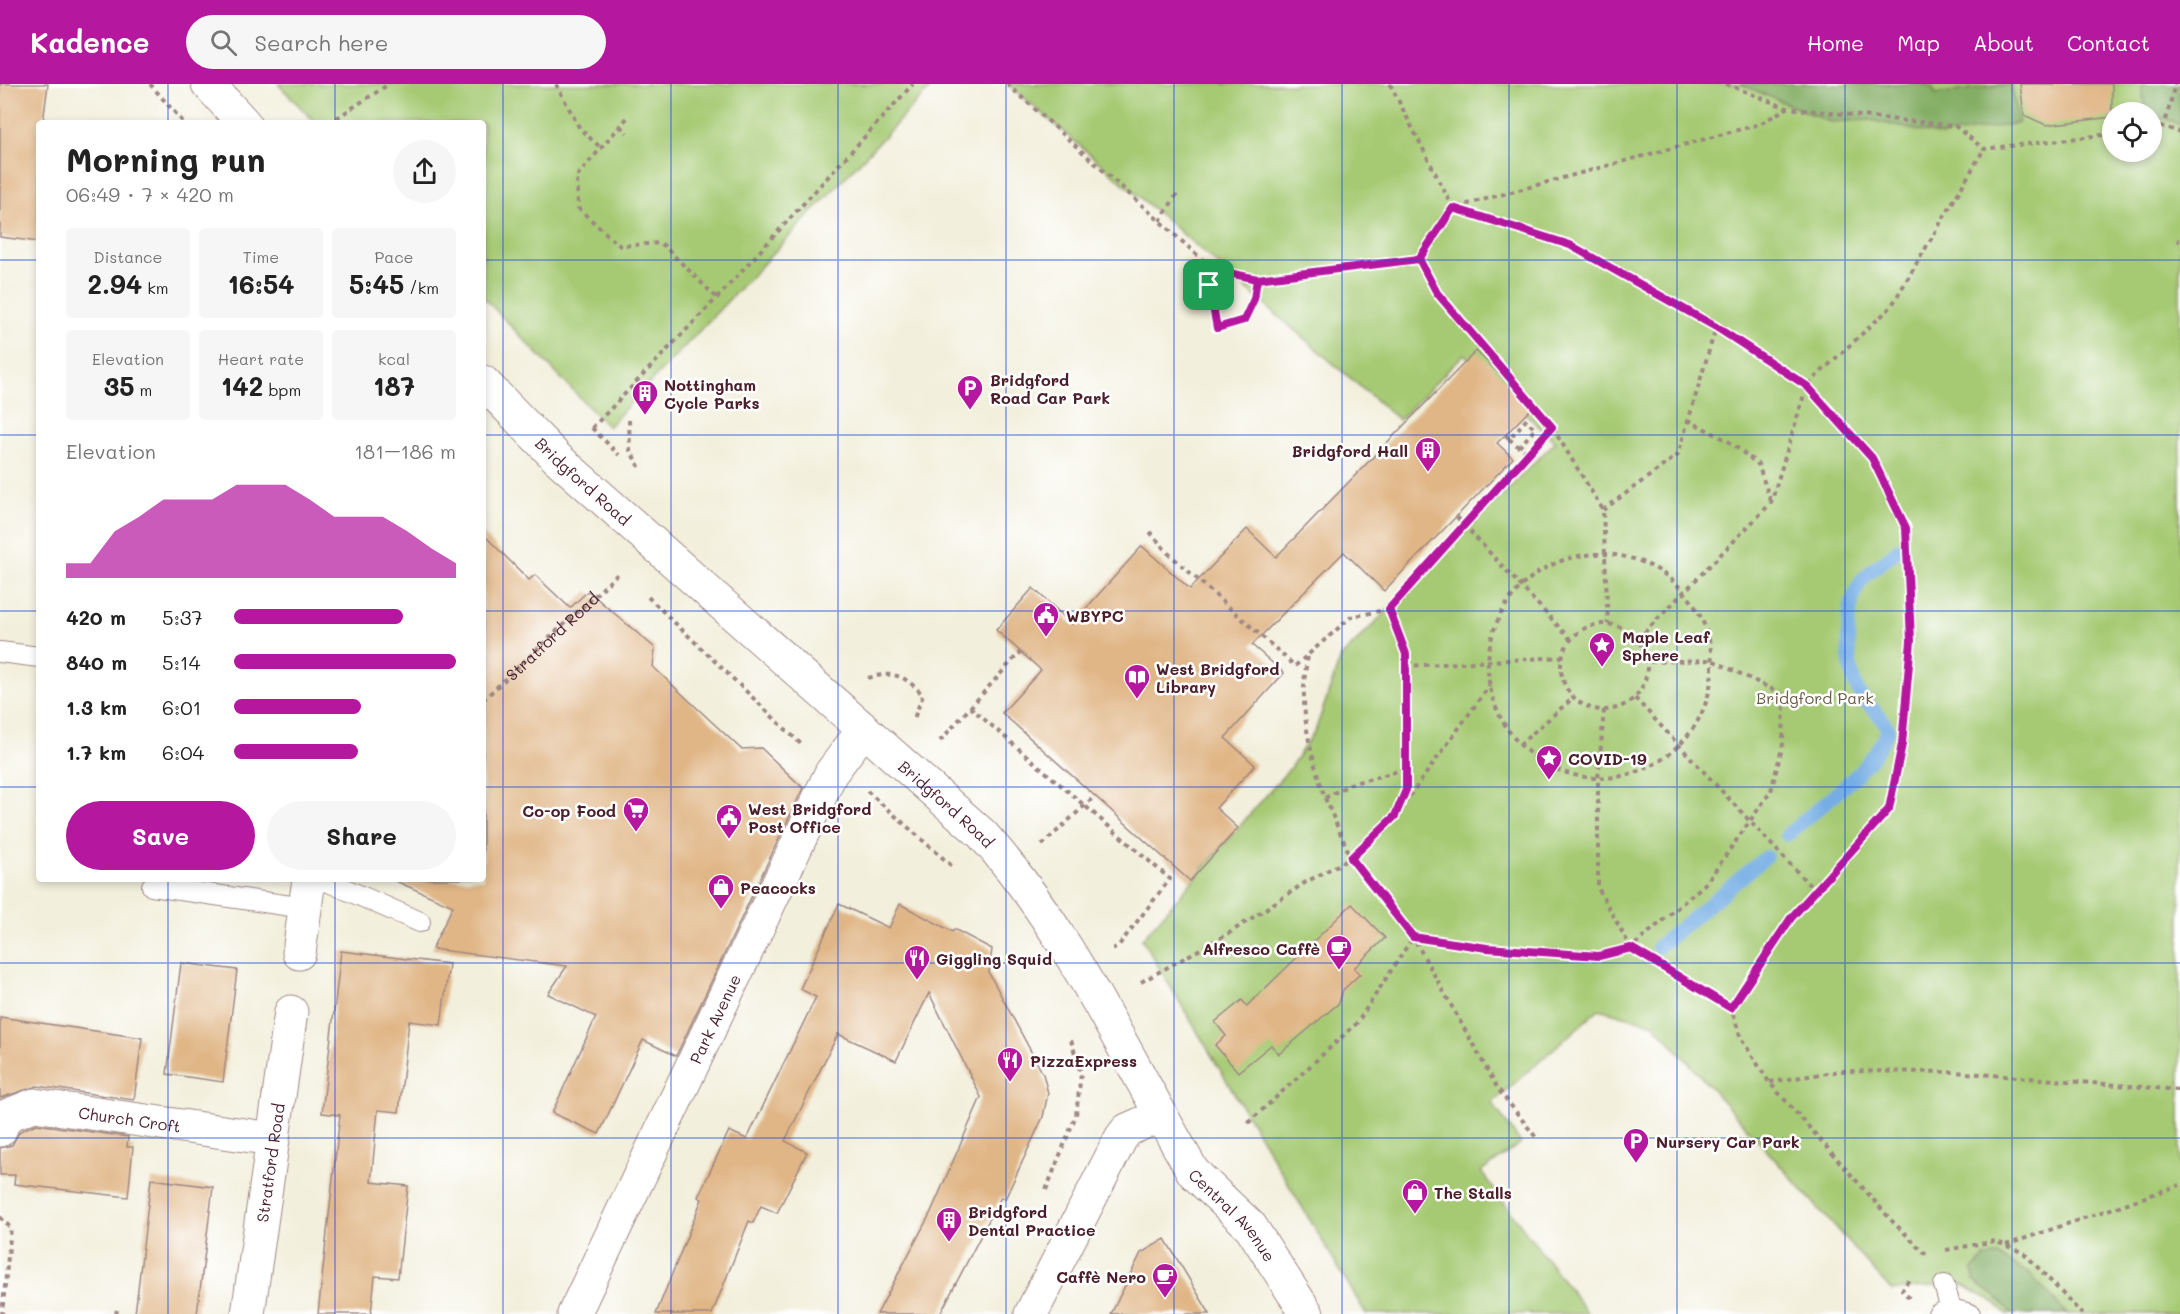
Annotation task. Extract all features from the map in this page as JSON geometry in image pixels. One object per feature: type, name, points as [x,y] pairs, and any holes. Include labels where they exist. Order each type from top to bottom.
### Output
[{"type":"street","points":[[208,84],[241,120]]},
{"type":"street","name":"Bridgford Road","points":[[486,385],[558,459],[982,834],[1015,870],[1080,969],[1161,1115]]},
{"type":"street","name":"Park Avenue","points":[[574,1314],[831,773],[864,729]]},
{"type":"street","points":[[299,953],[307,894]]},
{"type":"street","name":"Stratford Road","points":[[248,1314],[291,1012]]},
{"type":"street","name":"Church Croft","points":[[0,1130],[6,1116],[34,1105],[273,1139]]},
{"type":"street","points":[[1031,1314],[1121,1138],[1127,1130],[1161,1115]]},
{"type":"street","name":"Central Avenue","points":[[1161,1115],[1193,1172],[1251,1227],[1307,1314]]},
{"type":"lane","points":[[0,652],[36,657]]},
{"type":"lane","points":[[329,882],[420,922]]},
{"type":"lane","points":[[152,886],[307,894]]},
{"type":"lane","points":[[1944,1284],[1953,1312]]},
{"type":"path","points":[[150,84],[181,120]]},
{"type":"path","points":[[334,120],[389,84]]},
{"type":"path","points":[[556,84],[580,129],[601,148]]},
{"type":"path","points":[[558,459],[592,428],[717,298],[913,84]]},
{"type":"path","points":[[1007,84],[1215,270],[1257,279],[1419,259],[1453,208],[1760,124],[1787,108]]},
{"type":"path","points":[[1390,84],[1453,208],[1570,245],[1716,327],[1807,386],[1872,458],[1906,528],[1911,641],[1902,744],[1889,809],[1791,918],[1731,1008]]},
{"type":"path","points":[[1726,84],[1787,108],[1955,126],[1984,149],[2102,135]]},
{"type":"path","points":[[2166,120],[2175,84]]},
{"type":"path","points":[[627,118],[577,176],[578,207],[620,246],[661,243],[717,298]]},
{"type":"path","points":[[620,126],[627,133]]},
{"type":"path","points":[[2162,127],[2180,132]]},
{"type":"path","points":[[1638,639],[1772,503],[1807,386],[1891,307],[1984,149]]},
{"type":"path","points":[[1160,221],[1176,194]]},
{"type":"path","points":[[1419,259],[1437,293],[1552,427],[1603,510],[1608,624]]},
{"type":"path","points":[[1215,270],[1209,285],[1217,328],[1244,320],[1254,299],[1257,279]]},
{"type":"path","points":[[1603,510],[1678,455],[1716,327]]},
{"type":"path","points":[[629,420],[630,450],[640,472],[631,466]]},
{"type":"path","points":[[1519,447],[1535,429],[1526,420],[1507,437],[1519,447],[1529,453]]},
{"type":"path","points":[[1688,420],[1728,441],[1758,464],[1772,503]]},
{"type":"path","points":[[1149,532],[1168,553],[1295,666],[1351,617],[1389,609],[1552,427]]},
{"type":"path","points":[[592,428],[623,459]]},
{"type":"path","points":[[1457,516],[1570,640]]},
{"type":"path","points":[[1604,553],[1648,564],[1685,592],[1699,612],[1708,635],[1712,660],[1710,692],[1699,721],[1679,746],[1656,764],[1627,776],[1598,779],[1555,770],[1519,745],[1494,707],[1486,662],[1496,620],[1520,585],[1545,567],[1573,556],[1604,553]]},
{"type":"path","name":"Stratford Road","points":[[486,697],[621,571]]},
{"type":"path","points":[[1389,609],[1406,654],[1406,790],[1395,816]]},
{"type":"path","points":[[1608,624],[1624,629],[1638,639],[1648,662],[1646,682],[1635,698],[1620,707],[1604,710],[1587,707],[1573,698],[1565,685],[1561,672],[1562,657],[1570,640],[1581,630],[1594,625],[1608,624]]},
{"type":"path","points":[[930,735],[939,742],[1020,652]]},
{"type":"path","points":[[1308,656],[1302,680],[1312,761],[1351,858],[1413,937],[1498,1089],[1539,1140]]},
{"type":"path","points":[[1406,666],[1562,657]]},
{"type":"path","points":[[1413,937],[1487,948],[1599,956],[1631,948],[1707,882],[1771,791],[1783,744],[1784,695],[1712,660],[1648,662]]},
{"type":"path","points":[[858,671],[867,679],[887,673],[909,680],[923,695],[913,721],[922,728]]},
{"type":"path","points":[[1141,982],[1232,932],[1306,882],[1351,858],[1395,816],[1490,685]]},
{"type":"path","points":[[1519,745],[1573,698]]},
{"type":"path","points":[[1635,698],[1815,891]]},
{"type":"path","points":[[970,707],[1170,879],[1119,945],[1105,954]]},
{"type":"path","points":[[1604,710],[1598,779],[1598,888],[1631,948],[1731,1008],[1741,1038],[1769,1082],[1893,1222],[1926,1255],[1995,1241],[2024,1253],[2082,1314]]},
{"type":"path","points":[[1325,798],[1350,784],[1406,770]]},
{"type":"path","points":[[1070,819],[1095,796]]},
{"type":"path","points":[[1248,1123],[1357,1023],[1413,937]]},
{"type":"path","points":[[1769,1082],[1840,1071],[1954,1072],[2180,1090]]},
{"type":"path","points":[[1043,1197],[1076,1115],[1081,1074]]},
{"type":"path","points":[[2005,1245],[2180,1185]]},
{"type":"path","points":[[0,1216],[11,1228],[2,1314]]},
{"type":"green space","points":[[278,84],[934,84],[608,427],[486,300],[486,120],[313,120]]},
{"type":"green space","name":"Bridgford Park","points":[[1008,84],[2180,84],[2180,1314],[2006,1314],[1996,1303],[1959,1283],[1892,1291],[1654,1024],[1599,1009],[1492,1103],[1521,1143],[1481,1172],[1588,1314],[1366,1314],[1142,939],[1290,768],[1316,729],[1341,657],[1555,442],[1464,354],[1399,420]]},
{"type":"green space","points":[[1740,84],[1923,84],[1933,88],[1936,94],[2011,84],[2019,123],[1942,136],[1870,120],[1830,122]]},
{"type":"green space","points":[[2141,84],[2180,84],[2180,125],[2162,118],[2162,102],[2144,102]]},
{"type":"green space","points":[[1998,1256],[2029,1273],[2067,1314],[2012,1314],[2000,1300],[1974,1281],[1973,1269],[1985,1257]]},
{"type":"building","points":[[0,84],[48,84],[43,120],[36,120],[36,242],[0,237]]},
{"type":"building","points":[[2020,84],[2112,84],[2112,102],[2102,102],[2102,118],[2046,125],[2024,115]]},
{"type":"building","points":[[1476,351],[1533,407],[1497,443],[1513,458],[1384,591],[1344,552],[1252,645],[1284,673],[1225,738],[1255,765],[1216,808],[1238,828],[1190,881],[1002,713],[1041,670],[996,630],[1033,588],[1072,624],[1142,546],[1190,589],[1247,529],[1276,557]]},
{"type":"building","name":"Co-op Food","points":[[486,537],[529,580],[535,575],[570,608],[588,591],[655,648],[653,667],[741,749],[761,748],[803,788],[676,1056],[643,1040],[599,1134],[552,1113],[596,1017],[548,994],[567,966],[432,949],[453,906],[398,882],[486,882]]},
{"type":"building","points":[[839,904],[889,928],[900,904],[953,932],[954,929],[992,949],[989,973],[1043,1074],[1048,1093],[1043,1117],[1005,1199],[1001,1197],[940,1314],[877,1314],[931,1212],[981,1097],[929,993],[896,1061],[838,1034],[785,1141],[807,1152],[777,1213],[761,1206],[753,1223],[749,1221],[712,1314],[656,1314],[702,1199],[698,1197],[729,1131],[747,1139],[816,997],[800,989]]},
{"type":"building","points":[[1352,904],[1385,938],[1354,968],[1360,974],[1343,990],[1339,1003],[1279,1054],[1271,1045],[1238,1072],[1215,1045],[1226,1036],[1215,1022],[1242,1000],[1247,1006]]},
{"type":"building","points":[[341,951],[449,964],[441,1025],[409,1021],[399,1112],[378,1110],[371,1182],[408,1186],[398,1278],[375,1276],[371,1314],[318,1314],[340,1115],[322,1113]]},
{"type":"building","points":[[181,963],[237,970],[223,1082],[167,1074]]},
{"type":"building","points":[[0,1017],[142,1038],[134,1100],[37,1086],[0,1098]]},
{"type":"building","points":[[36,1124],[128,1137],[127,1147],[133,1147],[128,1197],[14,1184],[15,1175],[0,1175],[0,1148],[12,1145],[20,1131]]},
{"type":"building","points":[[151,1179],[213,1187],[197,1314],[135,1314]]},
{"type":"building","points":[[1165,1239],[1210,1314],[1111,1314],[1141,1253]]},
{"type":"waterway","points":[[1787,835],[1857,774],[1880,746],[1888,730],[1882,719],[1860,694],[1855,683],[1849,652],[1849,618],[1857,588],[1864,578],[1900,548]]},
{"type":"waterway","points":[[1658,947],[1766,857]]},
{"type":"place","name":"Bridgford Road Car Park","points":[[970,411]]},
{"type":"place","name":"Nottingham Cycle Parks","points":[[645,416]]},
{"type":"place","name":"Bridgford Hall","points":[[1428,473]]},
{"type":"place","name":"WBYPC","points":[[1046,638]]},
{"type":"place","name":"Maple Leaf Sphere","points":[[1602,668]]},
{"type":"place","name":"West Bridgford Library","points":[[1137,700]]},
{"type":"place","name":"COVID-19","points":[[1549,781]]},
{"type":"place","name":"Co-op Food","points":[[636,833]]},
{"type":"place","name":"West Bridgford Post Office","points":[[729,840]]},
{"type":"place","name":"Peacocks","points":[[721,910]]},
{"type":"place","name":"Alfresco Caffè","points":[[1339,971]]},
{"type":"place","name":"Giggling Squid","points":[[917,981]]},
{"type":"place","name":"PizzaExpress","points":[[1010,1083]]},
{"type":"place","name":"Nursery Car Park","points":[[1636,1164]]},
{"type":"place","name":"The Stalls","points":[[1415,1215]]},
{"type":"place","name":"Bridgford Dental Practice","points":[[949,1243]]},
{"type":"place","name":"Caffè Nero","points":[[1165,1299]]},
{"type":"route","points":[[1209,285],[1215,270],[1257,279],[1419,259],[1437,293],[1552,427],[1389,609],[1406,654],[1406,790],[1395,816],[1351,858],[1413,937],[1487,948],[1599,956],[1631,948],[1731,1008],[1791,918],[1889,809],[1902,744],[1911,641],[1906,528],[1872,458],[1807,386],[1716,327],[1570,245],[1453,208],[1419,259],[1338,269],[1257,279],[1254,299],[1244,320],[1217,328],[1209,285]]}]
